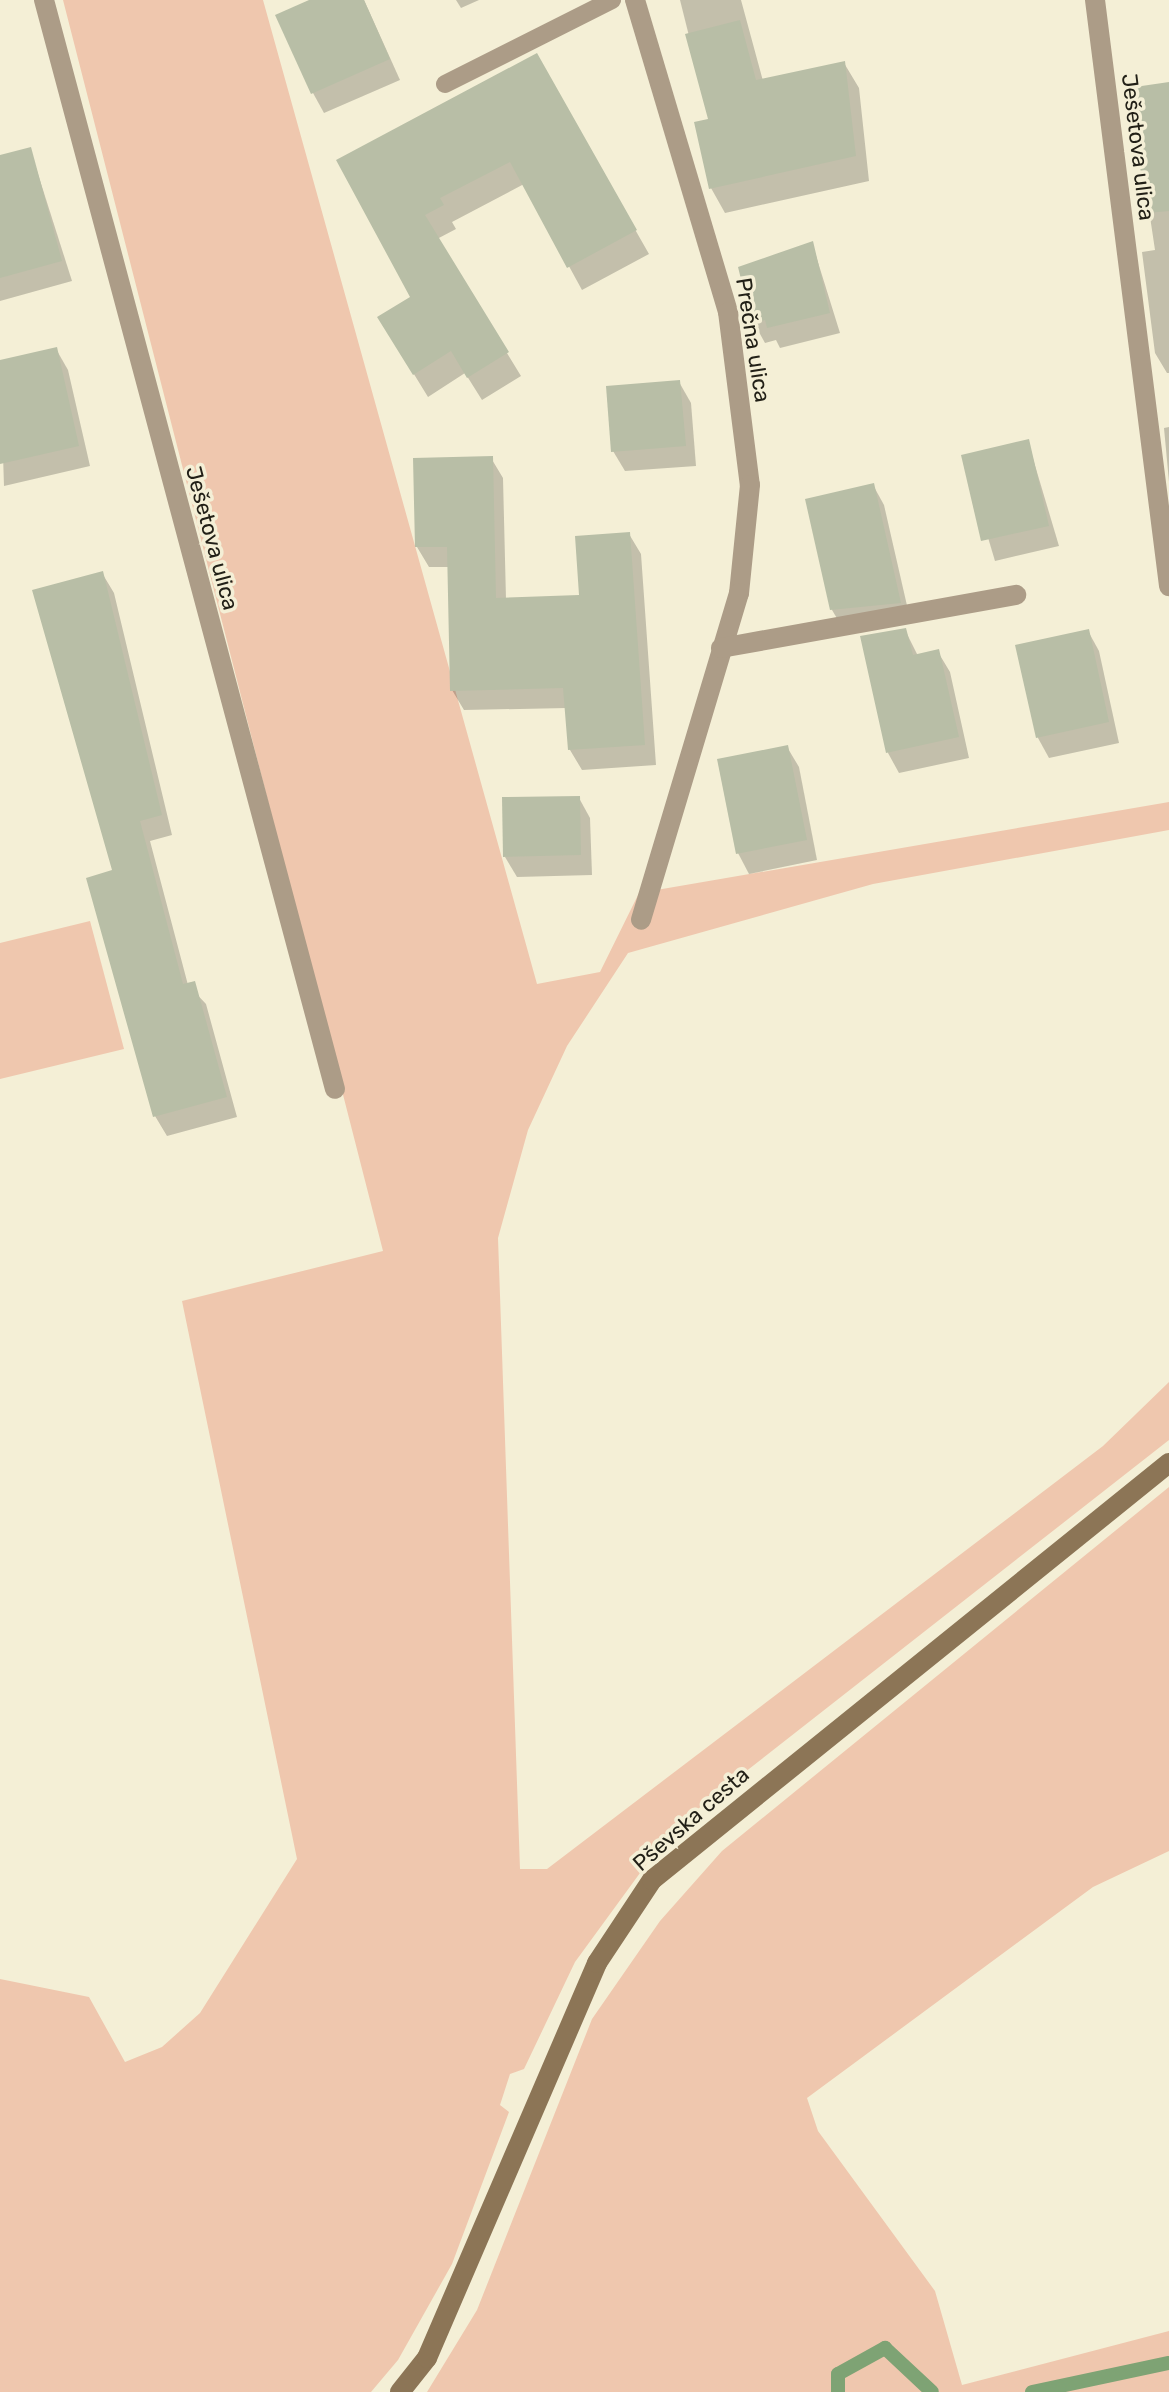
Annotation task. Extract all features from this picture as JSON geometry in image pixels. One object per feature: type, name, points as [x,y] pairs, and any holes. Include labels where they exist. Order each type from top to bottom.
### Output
[{"type":"street","name":"Ješetova ulica","points":[[44,0],[335,1089]]},
{"type":"street","name":"Prečna ulica","points":[[635,0],[728,312],[750,485],[739,593],[641,920]]},
{"type":"street","name":"Ješetova ulica","points":[[1095,0],[1169,586]]},
{"type":"street","points":[[721,648],[1016,595]]},
{"type":"street","name":"Pševska cesta","points":[[400,2392],[427,2358],[597,1963],[652,1880],[1169,1463]]},
{"type":"lane","points":[[445,84],[612,0]]},
{"type":"shaded area","points":[[63,0],[263,0],[537,984],[600,972],[639,893],[1169,802],[1169,830],[873,884],[628,953],[567,1046],[528,1130],[498,1238],[520,1869],[547,1869],[1103,1446],[1169,1382],[1169,1440],[694,1812],[648,1862],[575,1962],[524,2069],[510,2074],[500,2105],[509,2112],[452,2264],[398,2360],[371,2392],[0,2392],[0,1979],[89,1997],[125,2062],[162,2047],[200,2013],[297,1859],[182,1301],[383,1251]]},
{"type":"shaded area","points":[[90,921],[124,1049],[0,1079],[0,943]]},
{"type":"shaded area","points":[[1169,1487],[1169,1851],[1093,1887],[807,2098],[818,2131],[935,2291],[962,2385],[1169,2331],[1169,2392],[427,2392],[477,2310],[592,2019],[660,1921],[722,1851]]},
{"type":"building","points":[[309,0],[364,0],[390,59],[311,94],[275,15]]},
{"type":"building","points":[[740,20],[756,80],[845,61],[856,156],[709,189],[694,122],[708,119],[685,34]]},
{"type":"building","points":[[537,53],[637,230],[567,268],[510,162],[440,198],[444,205],[425,215],[509,352],[467,378],[451,351],[413,375],[377,317],[410,297],[336,160]]},
{"type":"building","points":[[1169,82],[1169,211],[1147,213],[1128,88]]},
{"type":"building","points":[[31,147],[62,261],[0,278],[0,155]]},
{"type":"building","points":[[813,241],[830,313],[767,328],[765,320],[752,324],[738,267]]},
{"type":"building","points":[[57,347],[79,446],[0,464],[0,360]]},
{"type":"building","points":[[680,380],[686,446],[611,452],[606,386]]},
{"type":"building","points":[[1029,439],[1049,526],[981,541],[961,455]]},
{"type":"building","points":[[493,456],[496,598],[579,595],[575,536],[630,532],[645,745],[568,750],[563,688],[450,691],[447,547],[415,547],[413,458]]},
{"type":"building","points":[[874,483],[901,603],[830,610],[805,499]]},
{"type":"building","points":[[103,571],[162,815],[140,821],[183,984],[195,981],[227,1097],[153,1117],[86,878],[112,870],[32,590]]},
{"type":"building","points":[[906,628],[913,655],[939,649],[959,737],[886,753],[860,636]]},
{"type":"building","points":[[1089,629],[1109,722],[1036,738],[1015,645]]},
{"type":"building","points":[[788,745],[807,840],[736,854],[717,759]]},
{"type":"building","points":[[580,796],[581,855],[503,857],[502,797]]},
{"type":"waterway","points":[[838,2392],[838,2374],[885,2348],[932,2392]]},
{"type":"waterway","points":[[1032,2392],[1169,2363]]}]
